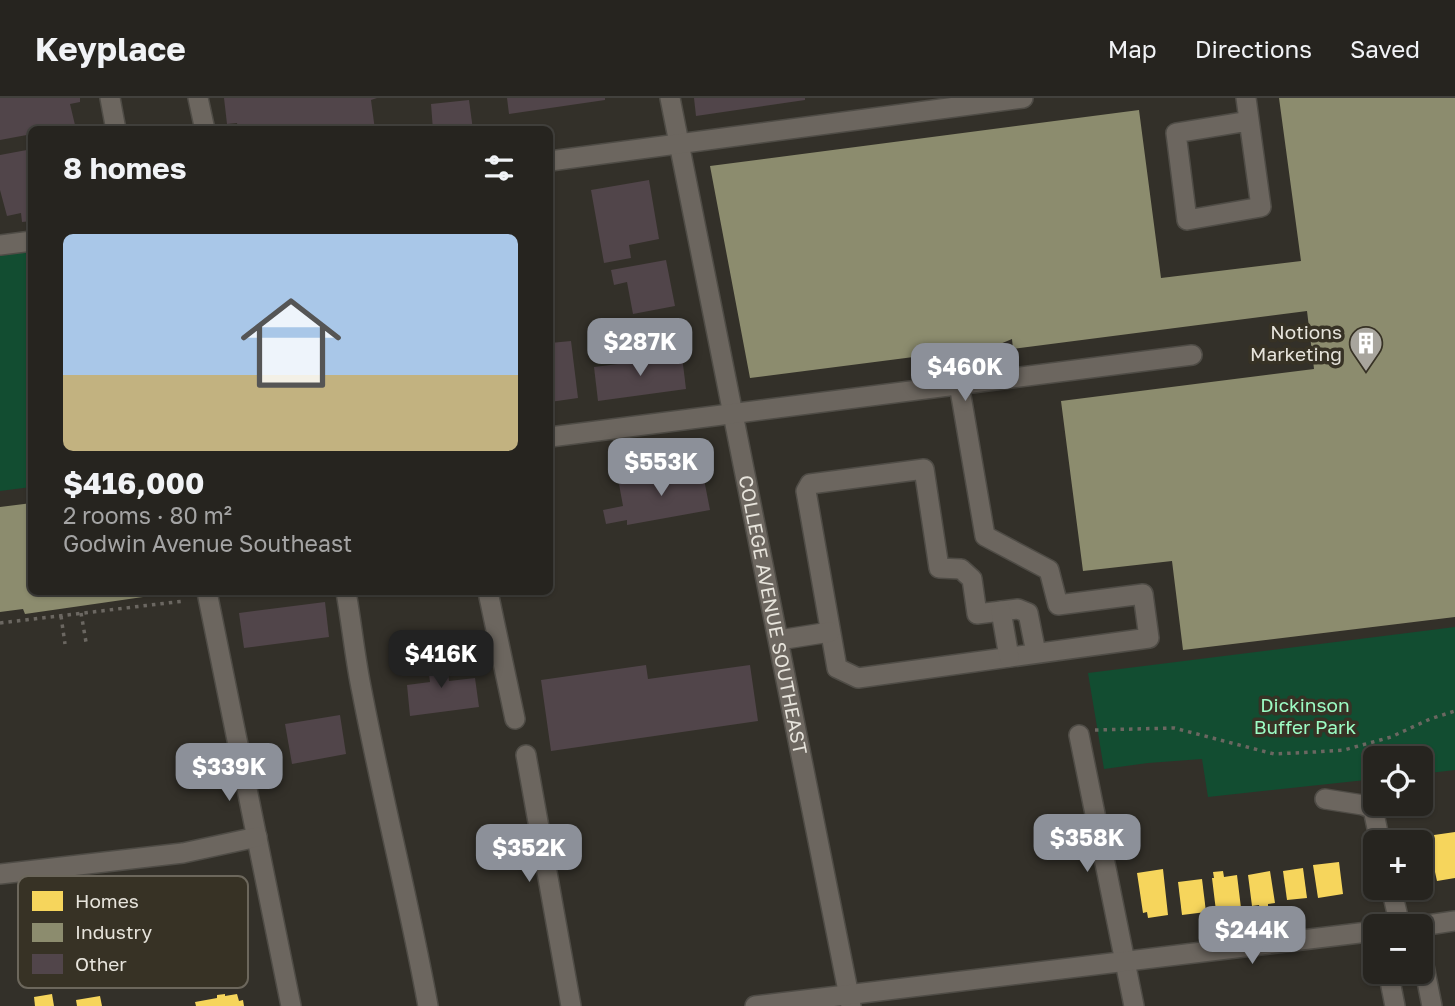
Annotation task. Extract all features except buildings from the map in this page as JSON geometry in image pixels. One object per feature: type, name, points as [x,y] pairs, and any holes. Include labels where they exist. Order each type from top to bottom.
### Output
[{"type":"street","points":[[110,98],[115,126]]},
{"type":"street","points":[[198,98],[204,126]]},
{"type":"street","name":"COLLEGE AVENUE SOUTHEAST","points":[[670,98],[850,1000]]},
{"type":"street","points":[[553,161],[1023,98]]},
{"type":"street","points":[[1246,98],[1250,121],[1261,207],[1187,220],[1176,133],[1250,121]]},
{"type":"street","points":[[0,245],[28,242]]},
{"type":"street","points":[[553,437],[1192,355]]},
{"type":"street","points":[[959,384],[985,536],[1049,570],[1058,605],[1143,594],[1149,638],[858,677],[837,668],[806,491],[810,484],[923,470],[939,568],[961,569],[972,579],[977,614],[1018,609],[1028,613],[1036,653]]},
{"type":"street","points":[[208,595],[291,1006]]},
{"type":"street","points":[[346,595],[361,690],[428,1006]]},
{"type":"street","points":[[489,595],[515,719]]},
{"type":"street","points":[[1001,611],[1009,657]]},
{"type":"street","points":[[779,640],[830,632]]},
{"type":"street","points":[[1079,735],[1134,1006]]},
{"type":"street","points":[[526,755],[571,1006]]},
{"type":"street","points":[[1325,799],[1373,809],[1378,830]]},
{"type":"street","points":[[0,874],[183,853],[257,837]]},
{"type":"street","points":[[1433,925],[1455,922]]},
{"type":"street","points":[[755,1006],[850,1000],[1125,960],[1363,933]]},
{"type":"street","points":[[1391,984],[1395,1006]]},
{"type":"street","points":[[1428,984],[1432,1006]]},
{"type":"path","points":[[0,623],[184,601]]},
{"type":"path","points":[[81,613],[86,642]]},
{"type":"path","points":[[61,616],[65,644]]},
{"type":"path","points":[[1079,735],[1098,729],[1174,728],[1274,754],[1344,751],[1391,737],[1455,711]]},
{"type":"green space","points":[[28,247],[28,487],[0,491],[0,251]]},
{"type":"green space","name":"Dickinson Buffer Park","points":[[1455,627],[1455,770],[1433,773],[1433,746],[1363,746],[1363,780],[1208,797],[1202,759],[1104,769],[1088,673]]},
{"type":"place","name":"Notions Marketing","points":[[1366,373]]}]
